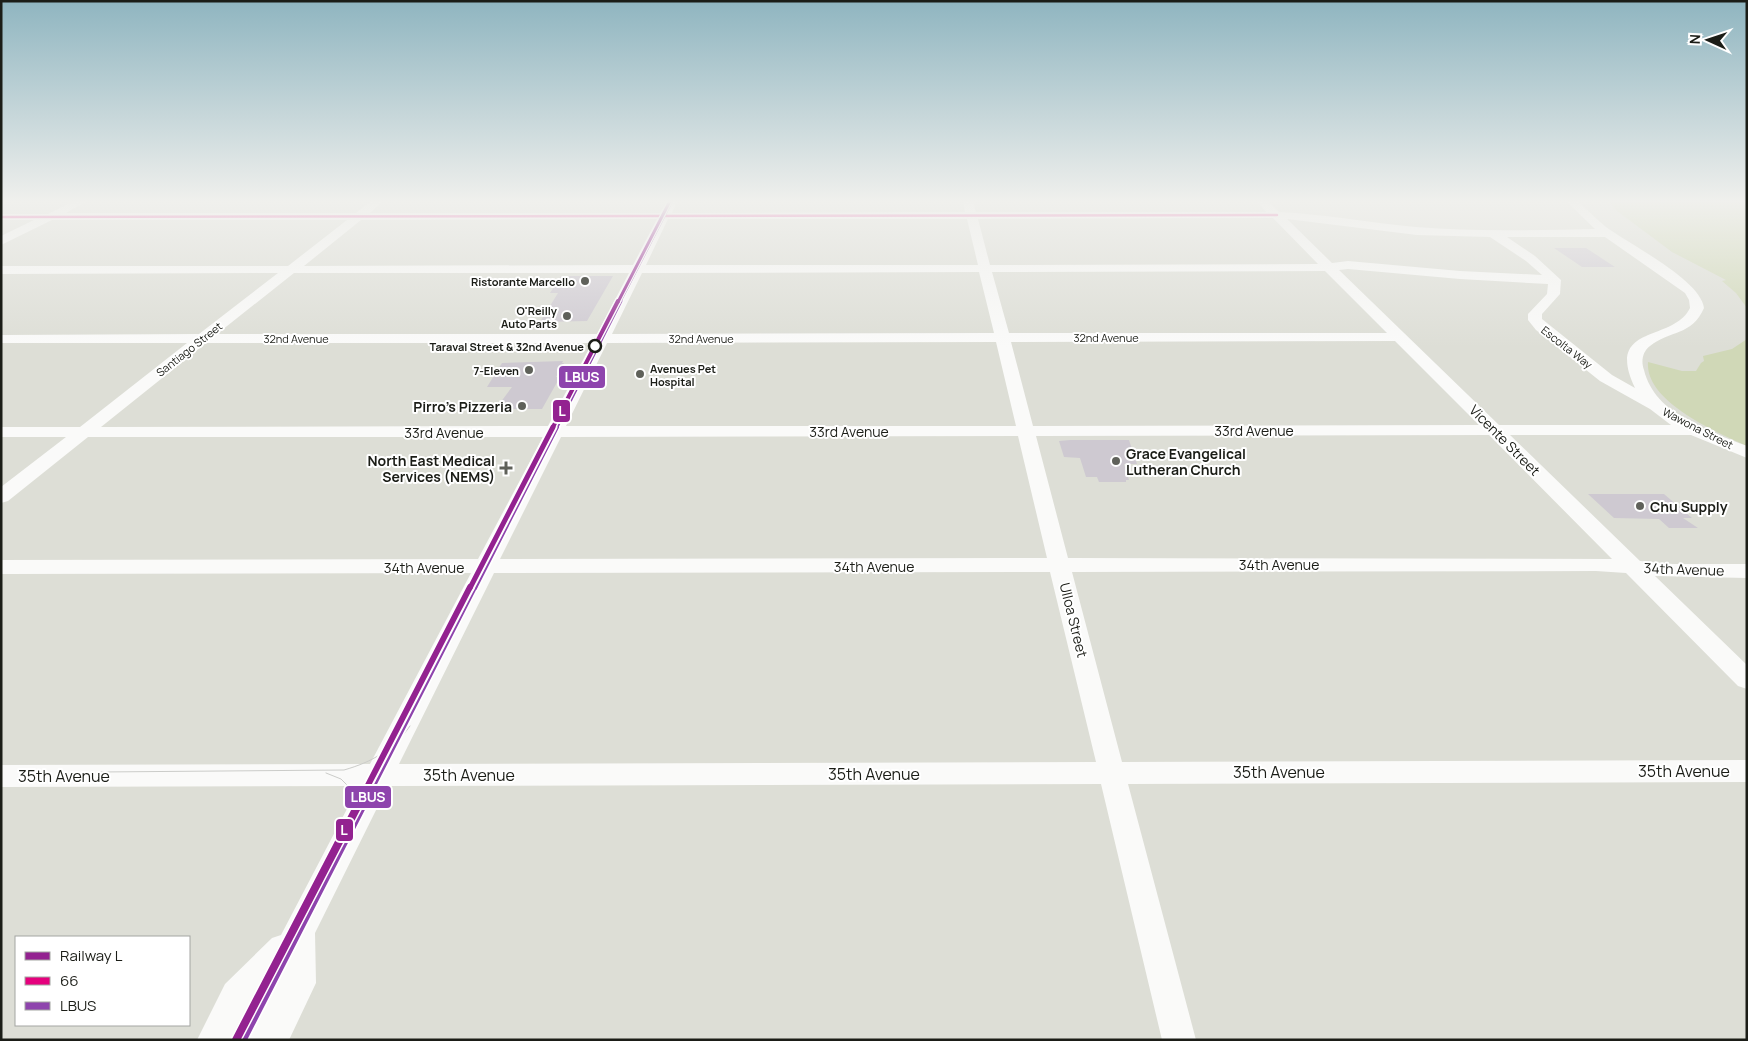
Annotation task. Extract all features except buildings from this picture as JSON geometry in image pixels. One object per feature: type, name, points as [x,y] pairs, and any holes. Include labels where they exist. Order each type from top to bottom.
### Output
[{"type":"street","name":"Santiago Street","points":[[1,497],[316,250]]},
{"type":"street","points":[[244,1040],[648,250]]},
{"type":"street","name":"Ulloa Street","points":[[980,250],[1179,1040]]},
{"type":"street","name":"Vicente Street","points":[[1312,250],[1747,680]]},
{"type":"street","points":[[1516,250],[1542,268],[1554,280]]},
{"type":"street","name":"Wawona Street","points":[[1633,250],[1680,282],[1690,291],[1697,304],[1696,313],[1690,320],[1679,327],[1648,340],[1636,353],[1636,370],[1645,390],[1656,406],[1696,430],[1747,453]]},
{"type":"street","points":[[1,270],[1329,267],[1348,265],[1460,275],[1554,280]]},
{"type":"street","name":"Escolta Way","points":[[1554,280],[1556,284],[1553,294],[1535,314],[1539,325],[1606,378],[1656,406]]},
{"type":"street","name":"32nd Avenue","points":[[1,339],[1400,337]]},
{"type":"street","name":"33rd Avenue","points":[[1,432],[1696,430]]},
{"type":"street","name":"34th Avenue","points":[[1,567],[1596,564],[1673,571],[1747,571]]},
{"type":"street","name":"35th Avenue","points":[[1,776],[1747,771]]},
{"type":"street","points":[[214,1040],[237,996],[302,929]]},
{"type":"street","points":[[271,1040],[299,983],[302,929]]},
{"type":"green space","points":[[1669,250],[1747,250],[1747,308],[1736,293],[1722,281],[1726,280]]},
{"type":"green space","points":[[1747,339],[1747,446],[1702,424],[1670,402],[1658,390],[1650,377],[1648,362],[1682,371],[1696,371],[1704,361],[1703,356],[1732,349]]},
{"type":"tram line","points":[[100,772],[344,770],[364,763],[381,754],[396,742],[410,726]]},
{"type":"tram line","points":[[326,773],[341,779],[350,788]]},
{"type":"tram line","points":[[342,834],[352,808],[350,788]]},
{"type":"rail line","name":"L","points":[[236,1040],[645,250]]},
{"type":"transit line","name":"LBUS","points":[[244,1040],[647,250]]},
{"type":"place","name":"Ristorante Marcello","points":[[585,281]]},
{"type":"place","name":"O'Reilly Auto Parts","points":[[567,316]]},
{"type":"place","name":"Taraval Street & 32nd Avenue","points":[[595,346]]},
{"type":"place","name":"7-Eleven","points":[[529,370]]},
{"type":"place","name":"Avenues Pet Hospital","points":[[640,374]]},
{"type":"place","name":"Pirro's Pizzeria","points":[[522,406]]},
{"type":"place","name":"Grace Evangelical Lutheran Church","points":[[1116,461]]},
{"type":"place","name":"North East Medical Services (NEMS)","points":[[506,468]]},
{"type":"place","name":"Chu Supply","points":[[1640,506]]}]
